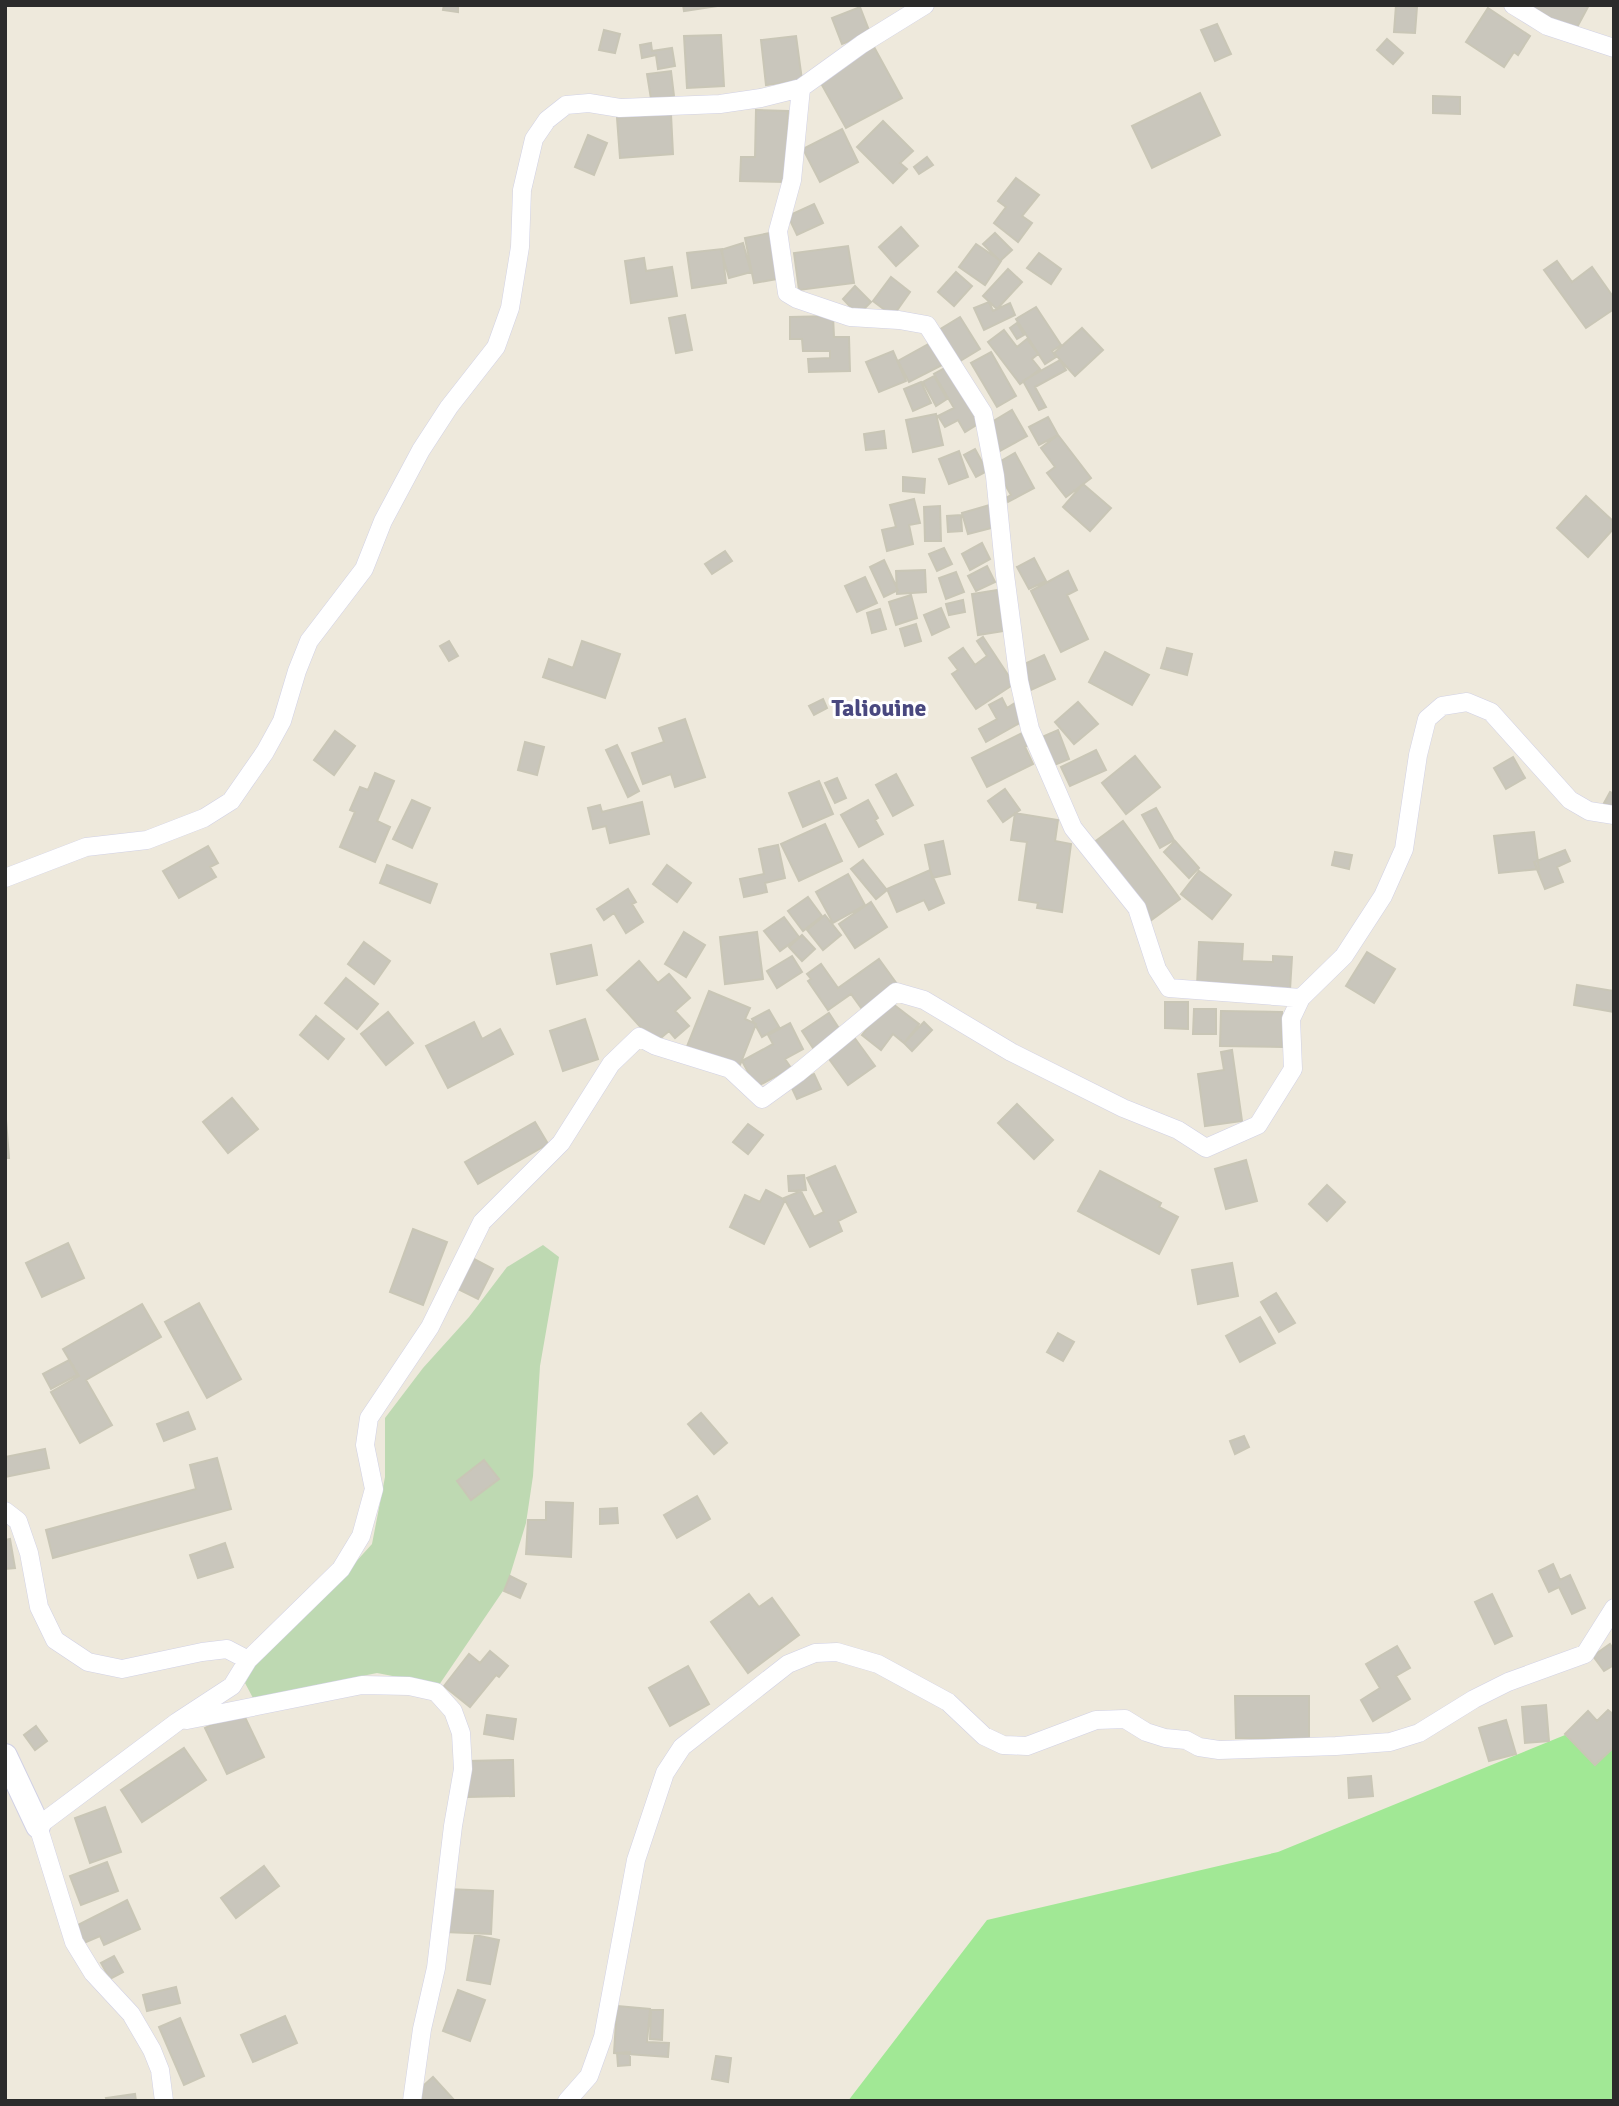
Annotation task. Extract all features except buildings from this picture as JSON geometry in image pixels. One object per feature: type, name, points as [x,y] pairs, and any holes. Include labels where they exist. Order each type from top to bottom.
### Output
[{"type":"street","points":[[5,878],[86,847],[147,840],[205,818],[230,802],[265,752],[282,721],[309,641],[364,569],[383,521],[421,450],[449,407],[496,347],[510,308],[520,247],[522,190],[534,139],[547,120],[566,105],[589,103],[620,108],[720,104],[801,88],[862,44],[925,5]]},
{"type":"street","points":[[1513,5],[1548,26],[1614,48]]},
{"type":"street","points":[[801,88],[792,180],[778,231],[787,293],[850,317],[927,325],[983,413],[996,476],[1005,575],[1020,681],[1030,729],[1073,828],[1137,908],[1157,969],[1169,988],[1301,998]]},
{"type":"street","points":[[38,1826],[177,1722],[232,1686],[248,1660],[341,1569],[361,1536],[374,1489],[365,1445],[369,1418],[430,1327],[482,1222],[561,1143],[611,1064],[639,1037],[656,1046],[730,1069],[762,1099],[798,1073],[896,992],[924,1000],[1011,1052],[1123,1108],[1178,1130],[1206,1148],[1258,1125],[1293,1069],[1291,1019],[1301,998],[1344,956],[1383,896],[1404,849],[1418,755],[1427,719],[1442,706],[1467,702],[1491,712],[1570,800],[1588,811],[1614,815]]},
{"type":"street","points":[[5,1511],[18,1521],[29,1553],[39,1607],[55,1640],[88,1662],[122,1669],[227,1649],[248,1660]]},
{"type":"street","points":[[567,2101],[589,2076],[603,2038],[636,1860],[665,1773],[682,1746],[788,1664],[815,1653],[837,1652],[877,1664],[948,1702],[984,1736],[1003,1745],[1027,1746],[1096,1720],[1125,1719],[1146,1732],[1219,1750],[1336,1746],[1390,1742],[1419,1733],[1474,1699],[1508,1682],[1585,1654],[1614,1608]]},
{"type":"street","points":[[177,1722],[362,1685],[409,1686],[436,1692],[453,1711],[461,1733],[463,1769],[453,1826],[436,1968],[422,2029],[412,2101]]},
{"type":"street","points":[[5,1756],[38,1826],[74,1942],[93,1973],[131,2014],[152,2050],[160,2070],[164,2101]]},
{"type":"green space","points":[[543,1245],[559,1257],[540,1366],[533,1476],[526,1523],[507,1585],[439,1685],[377,1673],[253,1698],[245,1683],[254,1666],[324,1597],[372,1544],[385,1477],[385,1418],[507,1267]]},
{"type":"green space","points":[[1614,1715],[1614,2101],[848,2101],[987,1920],[1278,1852]]},
{"type":"district","name":"Taliouine","points":[[879,708]]}]
